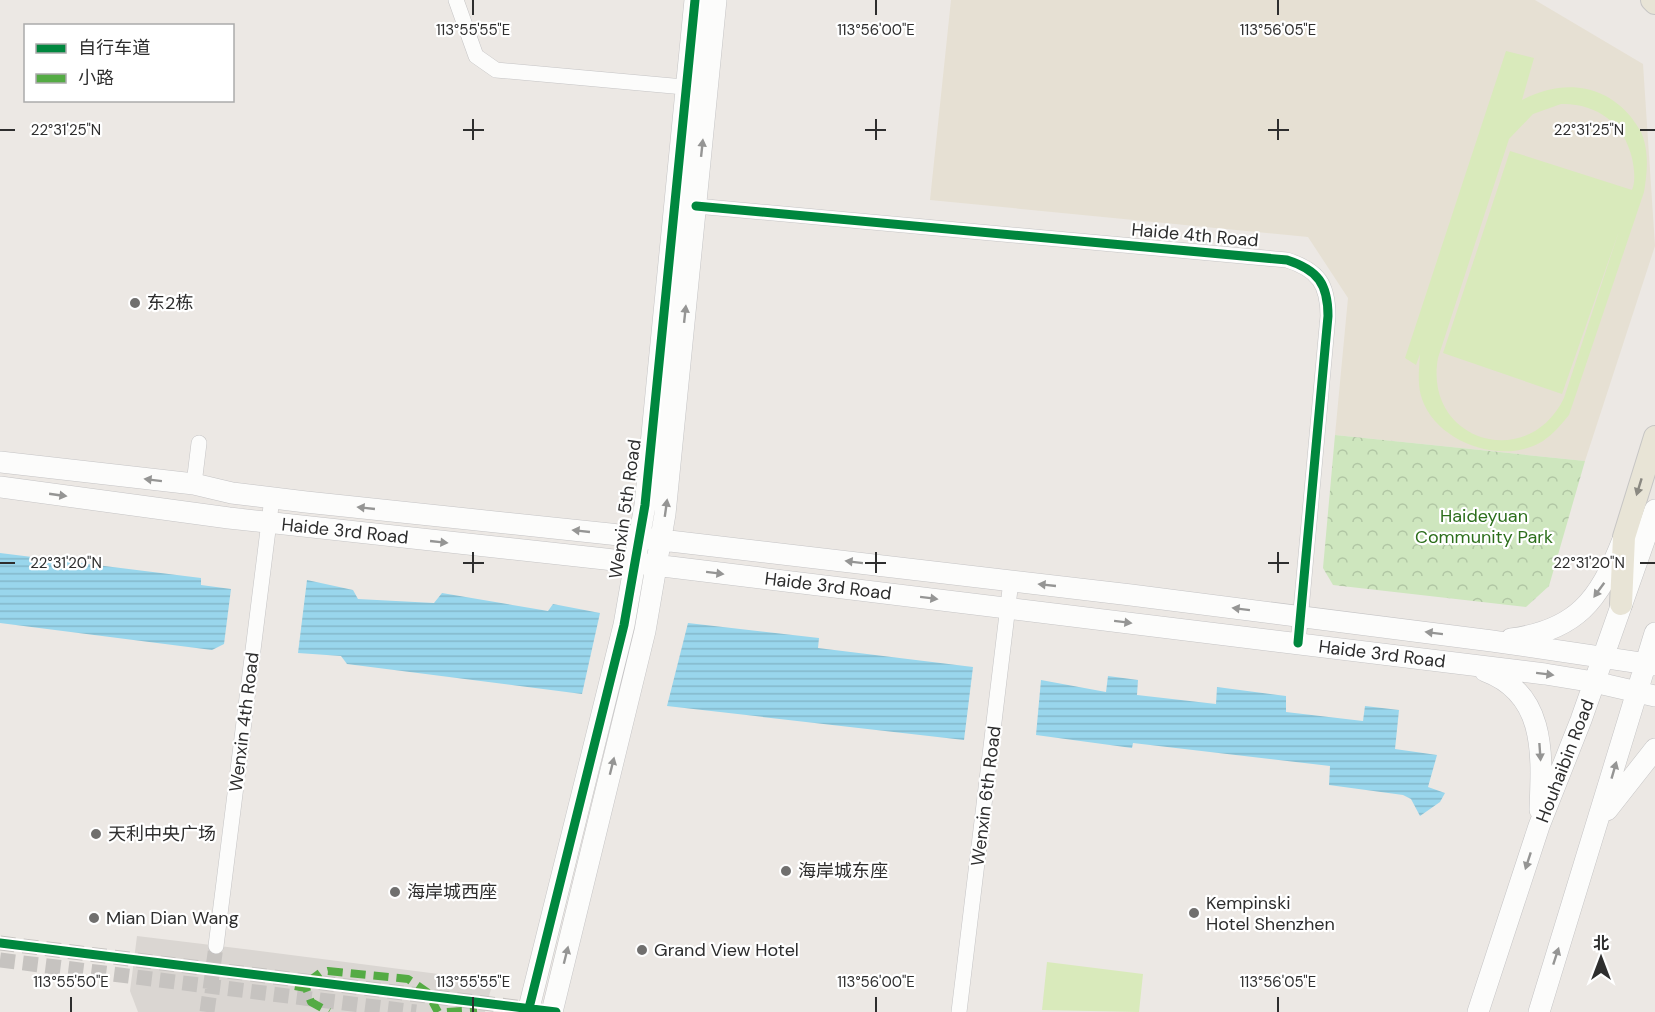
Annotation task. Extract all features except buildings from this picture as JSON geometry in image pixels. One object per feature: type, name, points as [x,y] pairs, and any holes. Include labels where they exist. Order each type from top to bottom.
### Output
[{"type":"main road","name":"Wenxin 5th Road","points":[[552,1012],[645,631],[661,540],[696,206],[695,0]]},
{"type":"main road","name":"Wenxin 5th Road","points":[[528,1012],[624,625],[639,537],[697,89],[716,0]]},
{"type":"main road","points":[[1492,641],[1526,637],[1550,629],[1582,609],[1607,580],[1624,537],[1655,437]]},
{"type":"main road","name":"Haide 3rd Road","points":[[0,462],[194,484],[232,493],[272,498],[639,537],[1300,616],[1650,664]]},
{"type":"main road","name":"Haide 3rd Road","points":[[0,487],[268,523],[635,563],[1298,643],[1594,682],[1646,694]]},
{"type":"main road","name":"Houhaibin Road","points":[[1478,1012],[1539,826],[1594,682],[1655,510]]},
{"type":"main road","points":[[1621,604],[1624,537]]},
{"type":"main road","points":[[1539,1012],[1599,820],[1646,694],[1655,633]]},
{"type":"main road","points":[[1470,665],[1496,675],[1514,687],[1532,711],[1539,739],[1541,770],[1539,826]]},
{"type":"main road","points":[[1599,820],[1655,749]]},
{"type":"street","points":[[456,0],[476,56],[484,64],[496,70],[697,89]]},
{"type":"street","name":"Haide 4th Road","points":[[696,206],[1287,260],[1307,268],[1322,282],[1328,297],[1328,316],[1298,643]]},
{"type":"street","points":[[194,484],[199,444]]},
{"type":"street","name":"Wenxin 4th Road","points":[[216,946],[272,498]]},
{"type":"street","name":"Wenxin 6th Road","points":[[959,1012],[1011,581]]},
{"type":"shaded area","points":[[951,0],[1535,0],[1643,64],[1655,246],[1585,461],[1335,435],[1348,298],[1308,237],[930,200]]},
{"type":"shaded area","points":[[137,936],[493,981],[485,1012],[138,1012],[130,991]]},
{"type":"green space","points":[[1506,51],[1534,58],[1522,100],[1551,89],[1566,87],[1594,91],[1620,105],[1631,117],[1643,137],[1647,164],[1644,192],[1569,415],[1543,441],[1527,448],[1509,451],[1473,446],[1442,428],[1430,414],[1419,388],[1420,354],[1416,365],[1405,358]],"holes":[[[1561,104],[1597,111],[1615,125],[1622,135],[1632,158],[1634,174],[1632,190],[1510,151],[1443,353],[1562,394],[1619,231],[1564,398],[1548,421],[1527,435],[1504,440],[1482,437],[1462,427],[1446,410],[1438,387],[1438,358],[1509,139],[1533,114]]]},
{"type":"green space","name":"Haideyuan Community Park","points":[[1335,435],[1585,461],[1549,586],[1526,607],[1333,585],[1323,568]]},
{"type":"green space","points":[[1047,962],[1143,974],[1139,1012],[1042,1010]]},
{"type":"water","points":[[0,553],[201,578],[201,585],[231,589],[224,644],[212,650],[0,623]]},
{"type":"water","points":[[307,580],[353,590],[358,599],[434,603],[442,593],[548,611],[553,604],[600,613],[582,694],[347,664],[341,656],[298,653]]},
{"type":"water","points":[[688,623],[819,638],[818,648],[973,667],[964,740],[667,706]]},
{"type":"water","points":[[1108,676],[1138,680],[1137,695],[1216,704],[1217,687],[1286,696],[1286,712],[1363,721],[1365,706],[1399,710],[1395,749],[1437,755],[1428,787],[1445,793],[1440,802],[1420,816],[1411,799],[1403,795],[1329,785],[1330,766],[1133,743],[1132,748],[1036,735],[1041,680],[1106,692]]},
{"type":"tunnel","points":[[0,943],[556,1012]]},
{"type":"tunnel","points":[[207,1012],[216,946]]},
{"type":"tunnel","points":[[0,960],[416,1012]]},
{"type":"marked path","points":[[308,982],[320,973],[328,971],[408,979],[427,992],[438,1012]]},
{"type":"marked path","points":[[295,986],[306,988],[311,1002],[329,1012]]},
{"type":"marked path","points":[[447,1012],[477,1010]]},
{"type":"cycle path","points":[[528,1012],[624,625],[645,505],[695,0]]},
{"type":"cycle path","points":[[696,206],[1287,260],[1306,268],[1314,274],[1323,287],[1328,305],[1328,316],[1298,643]]},
{"type":"cycle path","points":[[0,943],[556,1012]]},
{"type":"place","name":"东2栋","points":[[135,303]]},
{"type":"place","name":"天利中央广场","points":[[96,834]]},
{"type":"place","name":"海岸城东座","points":[[786,871]]},
{"type":"place","name":"海岸城西座","points":[[395,892]]},
{"type":"place","name":"Kempinski Hotel Shenzhen","points":[[1194,913]]},
{"type":"place","name":"Mian Dian Wang","points":[[94,918]]},
{"type":"place","name":"Grand View Hotel","points":[[642,950]]}]
